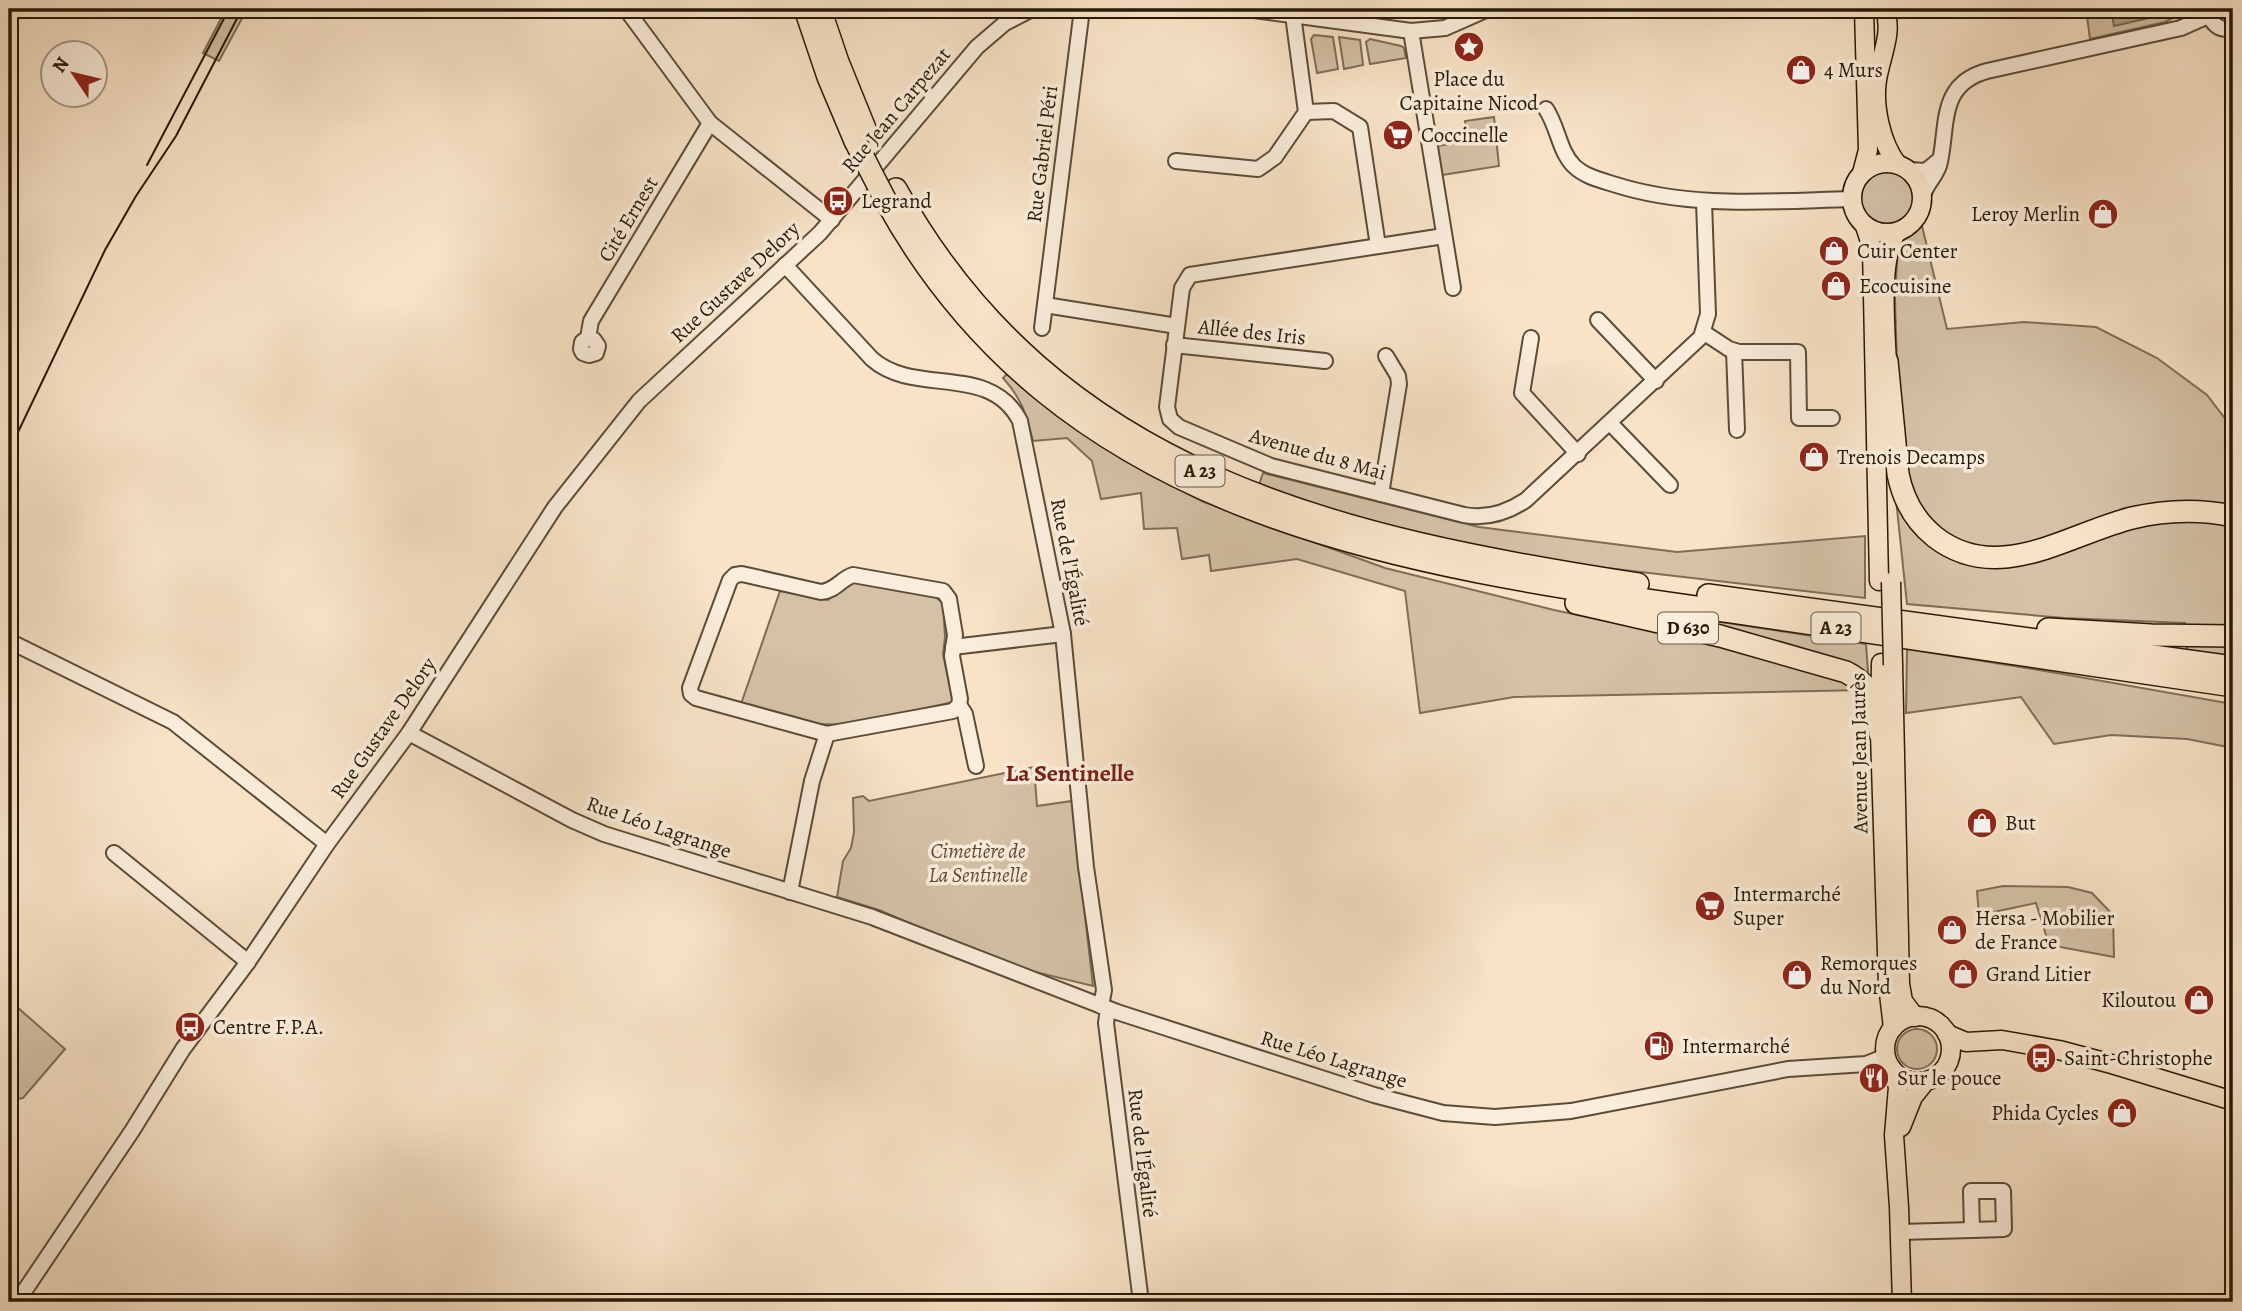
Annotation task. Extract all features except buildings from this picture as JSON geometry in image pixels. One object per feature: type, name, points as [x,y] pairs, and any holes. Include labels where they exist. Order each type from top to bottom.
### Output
[{"type":"highway","name":"A 23","points":[[805,9],[828,77],[938,282],[989,340],[1041,389],[1113,441],[1185,480],[1263,514],[1353,544],[1456,569],[1563,588],[2233,685]]},
{"type":"highway","name":"A 23","points":[[820,9],[861,136]]},
{"type":"highway","name":"A 23","points":[[891,195],[962,287],[1000,331],[1034,364],[1123,429],[1174,458],[1282,505],[1357,529],[1493,561],[1669,589],[2233,667]]},
{"type":"highway","points":[[1887,361],[1901,488],[1922,525],[1958,551],[1986,558],[2015,557],[2142,516],[2188,511],[2233,516]]},
{"type":"highway","name":"D 630","points":[[1456,569],[1492,584],[1697,631],[1840,669],[1863,683],[1873,696],[1880,734]]},
{"type":"highway","points":[[1890,619],[1913,616],[2070,631],[2233,636]]},
{"type":"main road","points":[[1863,173],[1868,150],[1864,9]]},
{"type":"main road","points":[[1885,9],[1886,44],[1876,93],[1883,140],[1903,167],[1919,182],[1923,197],[1916,219],[1908,227],[1897,232],[1880,233],[1865,226],[1856,216],[1852,199],[1855,183],[1863,173],[1881,163],[1903,167]]},
{"type":"main road","name":"Avenue Jean Jaurès","points":[[1865,226],[1872,248],[1900,984],[1904,1004],[1915,1017]]},
{"type":"main road","name":"Avenue Jean Jaurès","points":[[1885,582],[1886,275],[1889,251],[1897,232]]},
{"type":"main road","name":"Avenue Jean Jaurès","points":[[1887,664],[1880,734],[1888,985],[1893,1028]]},
{"type":"main road","points":[[1902,1302],[1894,1135],[1898,1087],[1889,1063],[1886,1041],[1893,1028],[1902,1021],[1915,1017],[1932,1020],[1947,1034],[1966,1042],[1998,1040],[2028,1045],[2226,1094]]},
{"type":"main road","points":[[1947,1034],[1951,1049],[1947,1065]]},
{"type":"main road","points":[[1899,1207],[1902,1120],[1913,1097],[1925,1082],[1939,1075],[1947,1065],[1966,1054],[2028,1045]]},
{"type":"main road","points":[[1889,1063],[1907,1080],[1925,1082]]},
{"type":"street","points":[[626,9],[710,123],[832,219]]},
{"type":"street","name":"Rue Jean Carpezat","points":[[832,219],[977,47],[1005,23],[1032,9]]},
{"type":"street","name":"Rue Gabriel Péri","points":[[1042,328],[1082,9]]},
{"type":"street","points":[[1247,9],[1293,15],[1345,15],[1411,32],[1452,26],[1488,9]]},
{"type":"street","points":[[1923,197],[1939,167],[1951,99],[1959,87],[1971,77],[1987,71],[2181,28],[2210,12],[2217,27],[2232,33]]},
{"type":"street","points":[[1176,161],[1258,169],[1275,157],[1306,112],[1293,15]]},
{"type":"street","points":[[1411,32],[1452,288]]},
{"type":"street","points":[[1546,110],[1555,125],[1566,155],[1581,172],[1633,190],[1704,201],[1852,199]]},
{"type":"street","points":[[1306,112],[1334,111],[1360,127],[1378,246]]},
{"type":"street","name":"Cité Ernest","points":[[588,338],[591,321],[710,123]]},
{"type":"street","points":[[1903,167],[1929,170],[1941,153]]},
{"type":"street","points":[[1704,201],[1708,314],[1703,332],[1734,351],[1798,352],[1799,418],[1832,418]]},
{"type":"street","name":"Rue Gustave Delory","points":[[17,1302],[140,1119],[180,1054],[248,962],[327,844],[409,733],[555,507],[633,407],[832,219]]},
{"type":"street","name":"Avenue du 8 Mai","points":[[1444,236],[1190,275],[1182,288],[1174,345],[1167,407],[1170,419],[1179,427],[1271,466],[1470,516],[1493,514],[1515,507],[1526,500],[1695,345],[1703,332]]},
{"type":"street","name":"Rue de l'Égalité","points":[[785,265],[872,359],[883,367],[906,377],[982,387],[998,395],[1014,411],[1023,430],[1063,634],[1086,867],[1104,990],[1106,1026],[1141,1302]]},
{"type":"street","points":[[1045,305],[1177,326]]},
{"type":"street","points":[[1598,320],[1656,381]]},
{"type":"street","points":[[1531,338],[1522,393],[1578,454]]},
{"type":"street","name":"Allée des Iris","points":[[1174,345],[1325,361]]},
{"type":"street","points":[[1734,351],[1737,430]]},
{"type":"street","points":[[1381,494],[1399,380],[1386,356]]},
{"type":"street","points":[[1610,423],[1670,485]]},
{"type":"street","points":[[742,574],[821,592],[831,590],[853,575],[939,589],[949,599],[955,635],[953,647],[952,656],[960,699],[959,705],[953,711],[827,734],[696,698],[691,694],[690,688],[728,583],[735,575],[742,574]]},
{"type":"street","points":[[953,647],[1063,634]]},
{"type":"street","points":[[9,641],[173,722],[327,844]]},
{"type":"street","points":[[959,705],[965,714],[975,766]]},
{"type":"street","name":"Rue Léo Lagrange","points":[[409,733],[596,831],[872,917],[1104,1008],[1434,1112],[1476,1116],[1528,1115],[1581,1109],[1796,1068],[1889,1063]]},
{"type":"street","points":[[790,892],[814,775],[827,734]]},
{"type":"street","points":[[114,853],[248,962]]},
{"type":"street","points":[[1900,1232],[1972,1230]]},
{"type":"green space","points":[[226,9],[247,9],[219,61],[203,53]]},
{"type":"green space","points":[[2086,9],[2190,9],[2165,22],[2090,39]]},
{"type":"green space","points":[[1314,35],[1333,37],[1338,69],[1317,73],[1311,39]]},
{"type":"green space","points":[[1339,37],[1360,40],[1363,65],[1344,69]]},
{"type":"green space","points":[[1370,39],[1401,46],[1406,58],[1370,64],[1366,42]]},
{"type":"green space","points":[[1494,117],[1499,166],[1442,175],[1438,146],[1467,141],[1465,121]]},
{"type":"green space","points":[[1886,170],[1897,172],[1906,178],[1912,187],[1912,209],[1906,218],[1897,224],[1886,226],[1875,224],[1866,218],[1860,209],[1858,198],[1860,187],[1866,178],[1875,172]]},
{"type":"green space","points":[[1922,226],[1947,329],[2024,322],[2096,327],[2157,358],[2207,395],[2233,429],[2233,656],[2187,651],[2185,623],[2064,618],[1907,604],[1895,490],[1899,434],[1895,299],[1898,244]]},
{"type":"green space","points":[[1007,374],[1056,415],[1106,448],[1148,474],[1204,502],[1385,568],[1554,610],[1687,638],[1708,620],[1866,644],[1868,671],[1864,690],[1514,697],[1420,713],[1405,591],[1297,559],[1211,571],[1209,555],[1182,559],[1177,528],[1144,529],[1141,493],[1101,499],[1092,461],[1067,438],[1033,441],[1022,407],[1003,378]]},
{"type":"green space","points":[[1263,473],[1479,527],[1677,552],[1865,536],[1865,598],[1572,564],[1442,539],[1334,511],[1259,485]]},
{"type":"green space","points":[[852,582],[934,596],[943,603],[943,654],[953,702],[849,725],[820,724],[741,704],[780,591],[828,600]]},
{"type":"green space","points":[[1907,649],[2233,704],[2233,748],[2187,739],[2111,735],[2054,744],[2021,697],[1906,713]]},
{"type":"green space","name":"Cimetière de La Sentinelle","points":[[1034,767],[1037,806],[1072,801],[1093,986],[1015,967],[930,934],[879,910],[837,897],[843,861],[851,848],[854,832],[853,798],[863,796],[869,801]]},
{"type":"green space","points":[[2003,886],[2068,887],[2092,893],[2113,915],[2114,957],[2049,945],[2036,903],[1979,915],[1977,891]]},
{"type":"green space","points":[[9,1000],[65,1049],[23,1098],[9,1100]]},
{"type":"green space","points":[[1917,1029],[1931,1035],[1937,1049],[1931,1063],[1917,1069],[1903,1063],[1897,1049],[1903,1035]]},
{"type":"shaded area","points":[[2111,9],[2158,9],[2153,17],[2114,26]]},
{"type":"tram line","points":[[147,165],[229,9]]},
{"type":"tram line","points":[[9,451],[105,250],[136,196],[176,136],[242,9]]},
{"type":"place","name":"Place du Capitaine Nicod","points":[[1469,47]]},
{"type":"place","name":"4 Murs","points":[[1801,70]]},
{"type":"place","name":"Coccinelle","points":[[1398,135]]},
{"type":"place","name":"Legrand","points":[[838,201]]},
{"type":"place","name":"Leroy Merlin","points":[[2103,214]]},
{"type":"place","name":"Cuir Center","points":[[1834,251]]},
{"type":"place","name":"Ecocuisine","points":[[1836,286]]},
{"type":"place","name":"Trenois Decamps","points":[[1814,457]]},
{"type":"place","name":"But","points":[[1982,823]]},
{"type":"place","name":"Intermarché Super","points":[[1710,906]]},
{"type":"place","name":"Hersa - Mobilier de France","points":[[1952,930]]},
{"type":"place","name":"Grand Litier","points":[[1963,974]]},
{"type":"place","name":"Remorques du Nord","points":[[1797,975]]},
{"type":"place","name":"Kiloutou","points":[[2199,1000]]},
{"type":"place","name":"Centre F.P.A.","points":[[190,1027]]},
{"type":"place","name":"Intermarché","points":[[1659,1046]]},
{"type":"place","name":"Saint-Christophe","points":[[2041,1058]]},
{"type":"place","name":"Sur le pouce","points":[[1874,1078]]},
{"type":"place","name":"Phida Cycles","points":[[2122,1113]]},
{"type":"district","name":"La Sentinelle","points":[[1070,773]]}]
